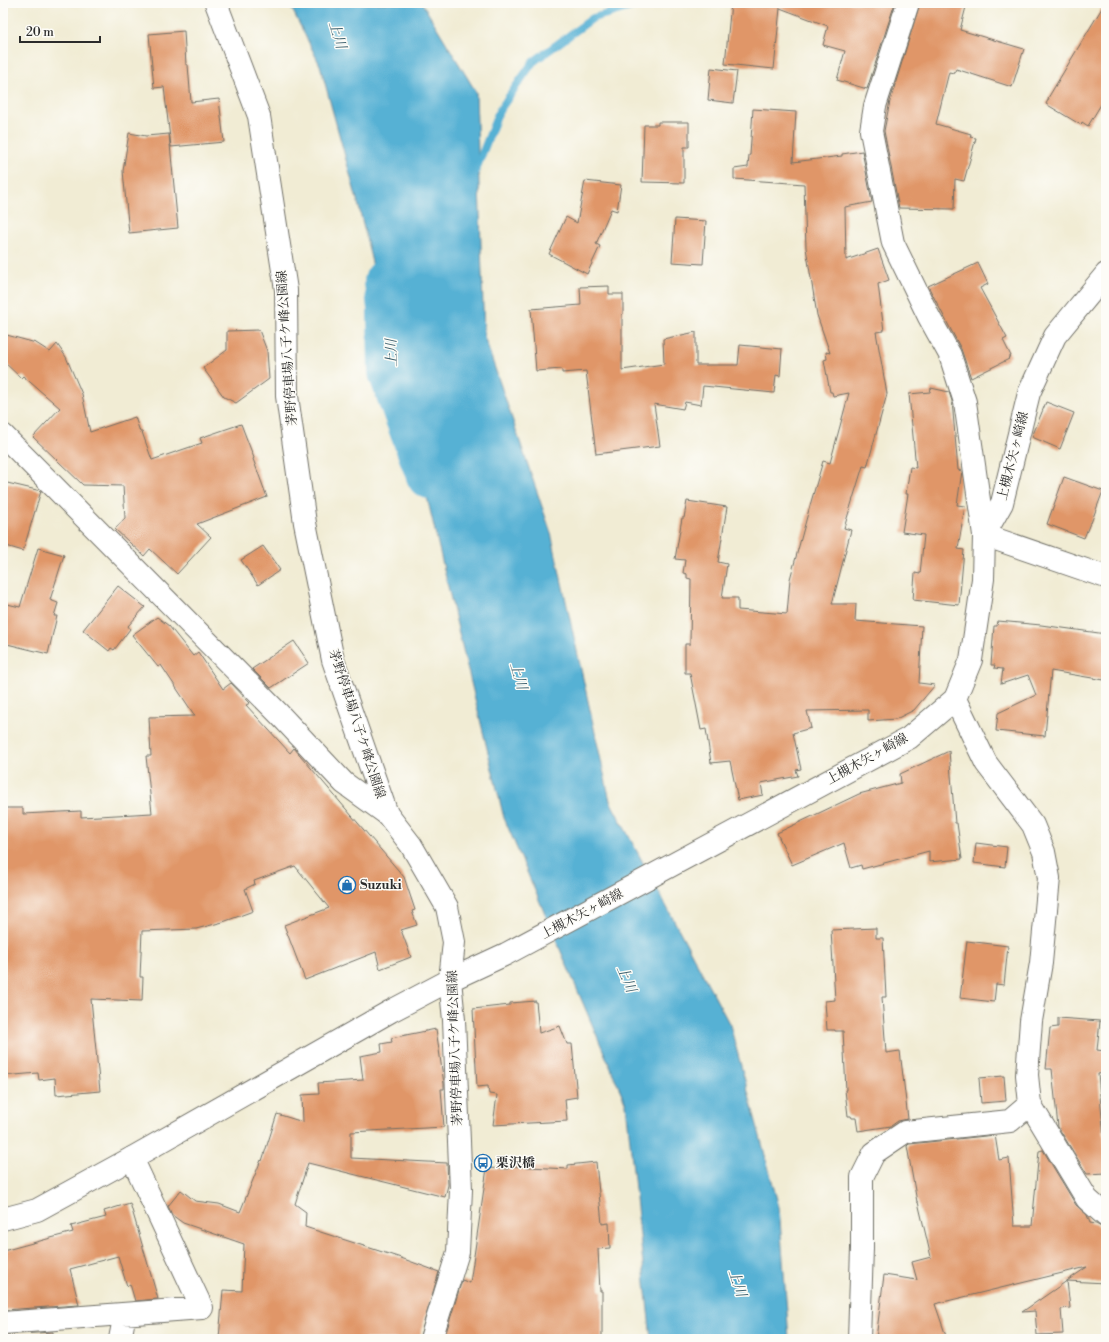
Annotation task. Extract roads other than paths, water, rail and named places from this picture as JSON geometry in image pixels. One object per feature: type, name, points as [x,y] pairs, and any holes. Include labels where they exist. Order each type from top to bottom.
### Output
[{"type":"street","name":"茅野停車場八子ケ峰公園線","points":[[216,3],[259,116],[286,290],[287,396],[305,523],[332,652],[387,814],[411,845],[447,907],[454,942],[450,980],[454,1020],[461,1190],[458,1252],[431,1339]]},
{"type":"street","points":[[908,3],[875,106],[871,131],[893,243],[928,317],[950,355],[965,402],[984,535],[1106,577]]},
{"type":"street","name":"上槻木矢ヶ崎線","points":[[3,1219],[38,1210],[391,1011],[450,980],[506,954],[908,738],[955,699],[971,660],[983,579],[984,535],[1002,503],[1029,393],[1055,336],[1106,274]]},
{"type":"street","points":[[3,435],[279,714],[344,783],[387,814]]},
{"type":"street","points":[[955,699],[986,763],[1033,825],[1044,852],[1049,878],[1041,963],[1031,1021],[1027,1075],[1030,1104],[1087,1199],[1106,1216]]},
{"type":"street","points":[[859,1339],[862,1248],[862,1177],[874,1153],[905,1132],[1010,1121],[1030,1104]]},
{"type":"street","points":[[3,1323],[202,1308],[132,1158]]},
{"type":"street","points":[[120,1339],[125,1314]]},
{"type":"water","points":[[289,3],[422,3],[476,92],[484,336],[551,533],[610,801],[730,1025],[779,1207],[789,1339],[651,1339],[626,1104],[504,818],[359,207],[320,65]]},
{"type":"waterway","points":[[475,172],[499,111],[533,62],[593,18],[645,3]]},
{"type":"waterway","name":"上川","points":[[388,282],[391,308],[392,372],[430,475]]},
{"type":"waterway","name":"上川","points":[[392,372],[399,354]]},
{"type":"place","name":"Suzuki","points":[[347,885]]},
{"type":"place","name":"栗沢橋","points":[[483,1163]]}]
